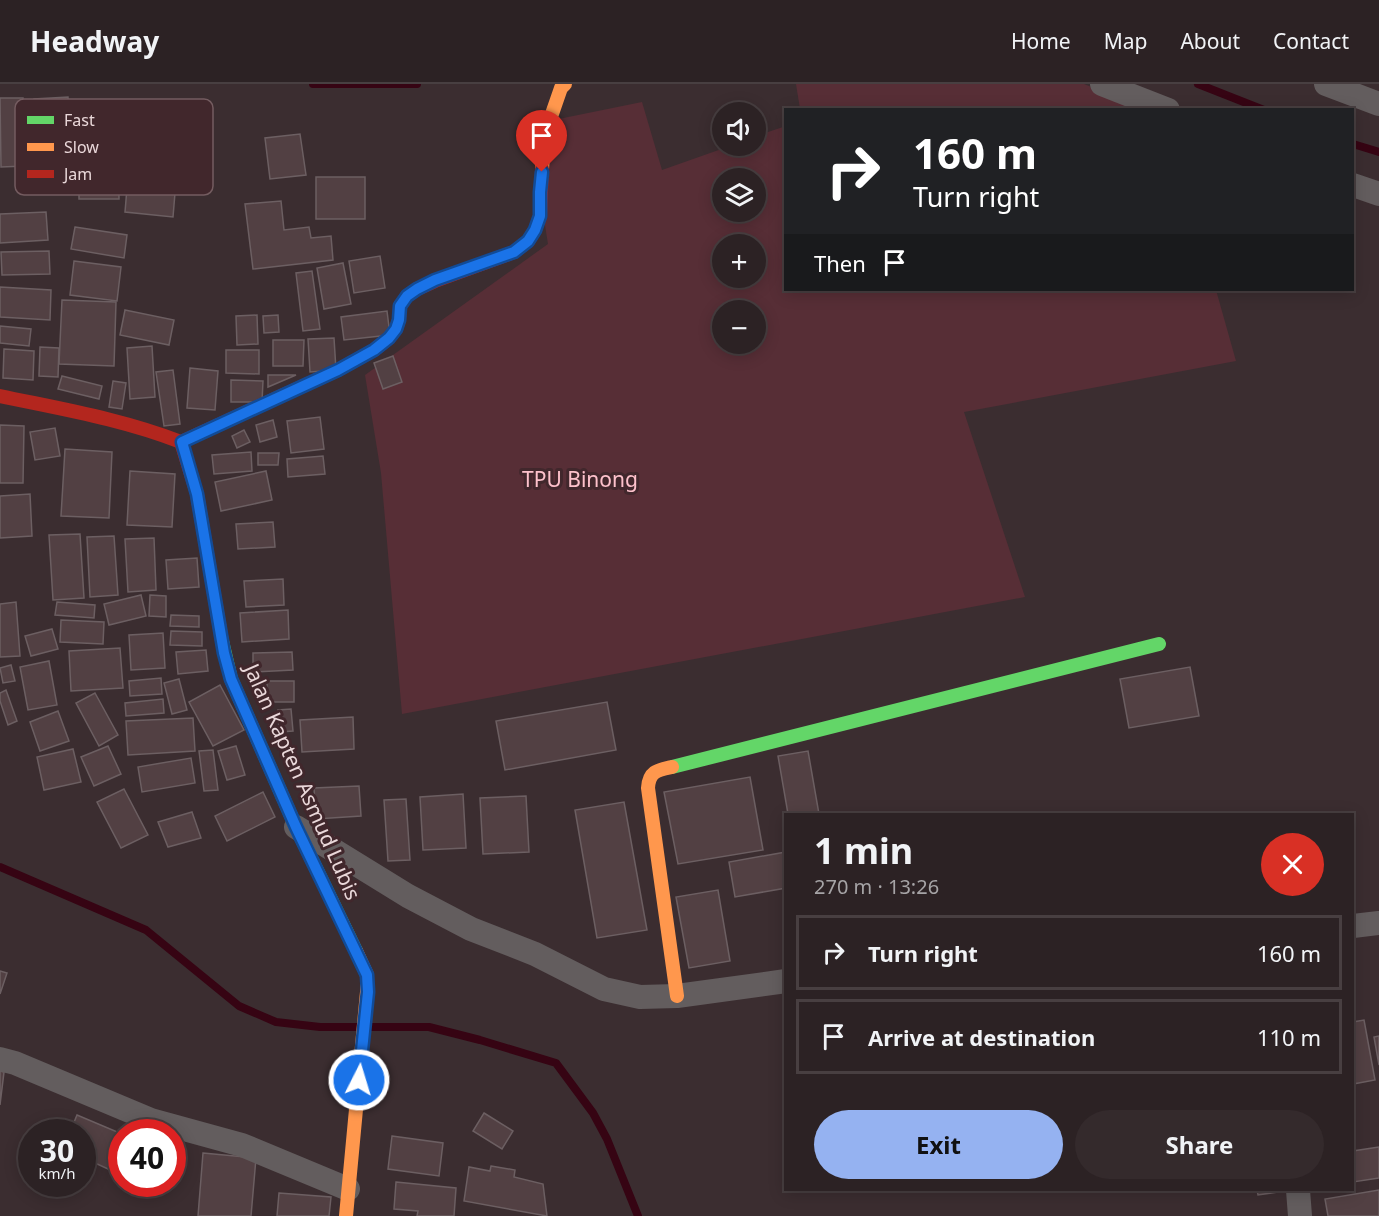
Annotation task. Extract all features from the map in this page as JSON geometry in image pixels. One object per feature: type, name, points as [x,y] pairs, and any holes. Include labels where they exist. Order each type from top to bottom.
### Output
[{"type":"street","points":[[0,396],[133,425],[182,442],[338,370],[374,350],[389,338],[396,329],[400,306],[407,296],[417,289],[435,280],[514,252],[528,241],[540,216],[545,134],[564,84]]},
{"type":"street","points":[[1102,84],[1163,108]]},
{"type":"street","points":[[1326,84],[1379,104]]},
{"type":"street","points":[[1354,185],[1379,194]]},
{"type":"street","name":"Jalan Kapten Asmud Lubis","points":[[182,442],[197,494],[224,653],[231,679],[296,827],[367,975],[368,992],[346,1216]]},
{"type":"street","points":[[677,996],[648,792],[649,777],[654,773],[1159,644]]},
{"type":"street","points":[[296,827],[408,897],[471,929],[535,954],[604,989],[640,997],[677,996],[784,981]]},
{"type":"street","points":[[1354,926],[1379,923]]},
{"type":"street","points":[[0,1059],[15,1063],[151,1120],[242,1145],[348,1189]]},
{"type":"street","points":[[1298,1191],[1300,1216]]},
{"type":"green space","points":[[796,84],[1084,84],[1143,108],[800,108]]},
{"type":"green space","name":"TPU Binong","points":[[642,102],[662,170],[712,152],[712,156],[766,156],[766,133],[784,127],[784,291],[1216,291],[1236,361],[964,412],[1025,597],[402,714],[381,473],[365,375],[548,244],[529,125]]},
{"type":"building","points":[[68,97],[68,99],[34,99]]},
{"type":"building","points":[[0,98],[23,98],[15,99],[15,166],[1,167]]},
{"type":"building","points":[[300,134],[306,175],[270,179],[265,138]]},
{"type":"building","points":[[316,177],[365,177],[365,219],[316,219]]},
{"type":"building","points":[[79,195],[119,195],[119,199],[79,199]]},
{"type":"building","points":[[126,195],[175,195],[173,217],[125,212]]},
{"type":"building","points":[[281,201],[284,230],[309,227],[311,238],[331,236],[333,260],[253,269],[245,204]]},
{"type":"building","points":[[46,212],[48,240],[0,243],[0,214]]},
{"type":"building","points":[[75,227],[127,235],[124,258],[71,249]]},
{"type":"building","points":[[49,251],[50,274],[2,275],[1,252]]},
{"type":"building","points":[[380,256],[385,288],[354,293],[349,261]]},
{"type":"building","points":[[74,261],[121,267],[117,301],[70,295]]},
{"type":"building","points":[[343,263],[351,304],[324,309],[317,268]]},
{"type":"building","points":[[312,271],[320,329],[303,331],[296,273]]},
{"type":"building","points":[[0,287],[51,290],[50,320],[0,317]]},
{"type":"building","points":[[62,300],[116,302],[114,366],[59,364]]},
{"type":"building","points":[[125,310],[174,320],[169,345],[120,335]]},
{"type":"building","points":[[387,311],[390,335],[344,340],[341,317]]},
{"type":"building","points":[[257,315],[258,344],[237,345],[236,316]]},
{"type":"building","points":[[278,315],[279,332],[264,333],[263,316]]},
{"type":"building","points":[[0,326],[31,329],[29,346],[0,343]]},
{"type":"building","points":[[334,338],[336,370],[310,372],[308,339]]},
{"type":"building","points":[[273,340],[304,340],[303,366],[273,366]]},
{"type":"building","points":[[152,346],[155,397],[130,399],[127,348]]},
{"type":"building","points":[[40,347],[59,348],[58,377],[39,376]]},
{"type":"building","points":[[4,349],[34,351],[33,380],[3,378]]},
{"type":"building","points":[[226,350],[259,350],[259,374],[226,373]]},
{"type":"building","points":[[393,356],[402,382],[383,389],[374,363]]},
{"type":"building","points":[[190,368],[218,371],[215,410],[187,408]]},
{"type":"building","points":[[173,370],[180,424],[164,426],[156,372]]},
{"type":"building","points":[[268,375],[296,375],[268,387]]},
{"type":"building","points":[[62,376],[102,386],[99,399],[58,389]]},
{"type":"building","points":[[231,380],[263,381],[262,402],[231,402]]},
{"type":"building","points":[[113,381],[126,383],[122,409],[109,407]]},
{"type":"building","points":[[320,417],[324,449],[291,453],[287,421]]},
{"type":"building","points":[[273,420],[277,437],[260,442],[256,425]]},
{"type":"building","points":[[0,425],[24,426],[23,483],[0,483]]},
{"type":"building","points":[[55,428],[60,456],[35,460],[30,432]]},
{"type":"building","points":[[244,430],[250,442],[237,448],[232,436]]},
{"type":"building","points":[[65,449],[112,452],[109,518],[61,516]]},
{"type":"building","points":[[251,452],[252,471],[214,474],[212,455]]},
{"type":"building","points":[[258,453],[279,453],[278,465],[258,465]]},
{"type":"building","points":[[323,456],[325,474],[288,477],[287,459]]},
{"type":"building","points":[[130,471],[175,474],[172,527],[127,525]]},
{"type":"building","points":[[266,471],[272,500],[221,511],[215,482]]},
{"type":"building","points":[[30,494],[32,536],[0,538],[0,496]]},
{"type":"building","points":[[273,522],[275,547],[238,549],[236,524]]},
{"type":"building","points":[[80,534],[84,598],[53,600],[49,535]]},
{"type":"building","points":[[114,536],[118,595],[90,597],[87,537]]},
{"type":"building","points":[[154,538],[156,590],[128,592],[125,539]]},
{"type":"building","points":[[197,558],[199,587],[168,589],[166,560]]},
{"type":"building","points":[[283,579],[284,605],[246,607],[244,581]]},
{"type":"building","points":[[141,595],[146,616],[109,625],[104,604]]},
{"type":"building","points":[[150,595],[166,596],[166,617],[149,616]]},
{"type":"building","points":[[16,602],[20,656],[0,657],[0,604]]},
{"type":"building","points":[[57,602],[95,605],[94,618],[55,615]]},
{"type":"building","points":[[288,610],[289,639],[242,642],[240,613]]},
{"type":"building","points":[[171,615],[199,616],[199,627],[170,626]]},
{"type":"building","points":[[61,620],[104,622],[103,644],[60,642]]},
{"type":"building","points":[[52,629],[58,649],[31,656],[25,636]]},
{"type":"building","points":[[171,631],[202,632],[202,646],[170,645]]},
{"type":"building","points":[[163,633],[165,668],[131,670],[129,635]]},
{"type":"building","points":[[120,648],[123,688],[71,691],[69,651]]},
{"type":"building","points":[[206,650],[208,671],[178,674],[176,652]]},
{"type":"building","points":[[292,652],[293,670],[253,672],[253,653]]},
{"type":"building","points":[[49,661],[57,705],[28,710],[20,667]]},
{"type":"building","points":[[11,665],[15,681],[3,683],[0,668]]},
{"type":"building","points":[[1190,667],[1199,716],[1129,728],[1120,679]]},
{"type":"building","points":[[161,678],[162,694],[130,696],[129,681]]},
{"type":"building","points":[[179,679],[187,710],[172,714],[164,683]]},
{"type":"building","points":[[267,681],[294,681],[294,702],[267,702]]},
{"type":"building","points":[[220,685],[244,730],[213,746],[189,702]]},
{"type":"building","points":[[6,690],[17,721],[8,725],[0,701],[0,693]]},
{"type":"building","points":[[95,693],[118,735],[99,746],[76,703]]},
{"type":"building","points":[[163,699],[164,713],[126,716],[125,703]]},
{"type":"building","points":[[607,702],[616,750],[505,770],[496,721]]},
{"type":"building","points":[[291,709],[293,731],[279,732],[278,710]]},
{"type":"building","points":[[58,711],[69,741],[40,751],[30,722]]},
{"type":"building","points":[[353,717],[354,749],[302,752],[300,720]]},
{"type":"building","points":[[193,718],[195,751],[128,755],[126,721]]},
{"type":"building","points":[[108,746],[121,774],[94,786],[81,757]]},
{"type":"building","points":[[236,746],[245,775],[227,780],[218,751]]},
{"type":"building","points":[[73,749],[81,782],[44,790],[37,757]]},
{"type":"building","points":[[213,750],[218,790],[204,791],[199,751]]},
{"type":"building","points":[[808,751],[819,813],[788,813],[778,756]]},
{"type":"building","points":[[191,758],[195,783],[142,792],[138,767]]},
{"type":"building","points":[[750,777],[763,850],[678,864],[664,792]]},
{"type":"building","points":[[359,786],[361,816],[316,819],[314,788]]},
{"type":"building","points":[[124,789],[148,835],[121,848],[97,802]]},
{"type":"building","points":[[263,792],[275,817],[227,841],[215,816]]},
{"type":"building","points":[[463,794],[466,848],[423,850],[420,797]]},
{"type":"building","points":[[526,796],[529,852],[483,854],[480,798]]},
{"type":"building","points":[[406,799],[410,860],[388,861],[384,800]]},
{"type":"building","points":[[624,802],[647,930],[597,938],[575,810]]},
{"type":"building","points":[[192,812],[201,838],[168,847],[158,822]]},
{"type":"building","points":[[784,852],[784,888],[735,897],[729,862]]},
{"type":"building","points":[[718,890],[730,961],[689,968],[676,897]]},
{"type":"building","points":[[0,971],[7,973],[0,994]]},
{"type":"building","points":[[1364,1020],[1375,1080],[1354,1084],[1354,1022]]},
{"type":"building","points":[[1379,1036],[1379,1065],[1374,1037]]},
{"type":"building","points":[[0,1071],[4,1072],[0,1105]]},
{"type":"building","points":[[484,1113],[513,1131],[502,1149],[473,1131]]},
{"type":"building","points":[[96,1123],[108,1128],[108,1169],[96,1163]]},
{"type":"building","points":[[392,1136],[443,1143],[439,1176],[388,1169]]},
{"type":"building","points":[[1379,1147],[1379,1178],[1354,1182],[1354,1151]]},
{"type":"building","points":[[203,1153],[256,1158],[251,1216],[198,1216]]},
{"type":"building","points":[[491,1166],[515,1170],[514,1177],[543,1184],[547,1216],[464,1201],[469,1167],[490,1171]]},
{"type":"building","points":[[396,1182],[456,1188],[454,1216],[417,1216],[418,1211],[394,1209]]},
{"type":"building","points":[[1379,1190],[1379,1216],[1328,1216],[1325,1199]]},
{"type":"building","points":[[1257,1191],[1284,1191],[1258,1195]]},
{"type":"building","points":[[279,1193],[331,1197],[329,1216],[277,1216]]},
{"type":"waterway","points":[[313,84],[417,84]]},
{"type":"waterway","points":[[1198,84],[1259,108]]},
{"type":"waterway","points":[[1354,144],[1379,152]]},
{"type":"waterway","points":[[0,867],[146,930],[239,1006],[276,1022],[320,1027],[357,1027]]},
{"type":"waterway","points":[[370,1027],[429,1027],[556,1063],[593,1113],[607,1139],[638,1216]]},
{"type":"traffic: fast","points":[[222,641],[231,679],[296,827],[356,951]]},
{"type":"traffic: fast","points":[[672,767],[1159,644]]},
{"type":"traffic: slow","points":[[542,169],[545,134],[561,88],[565,84]]},
{"type":"traffic: slow","points":[[672,767],[659,770],[652,775],[648,788],[677,996]]},
{"type":"traffic: slow","points":[[346,1216],[367,992],[367,975],[356,951]]},
{"type":"traffic: jam","points":[[181,442],[338,370],[374,350],[396,329],[400,306],[407,296],[417,289],[514,252],[528,241],[540,216],[542,169]]},
{"type":"traffic: jam","points":[[0,396],[114,421],[181,442],[197,494],[222,641]]},
{"type":"route","points":[[359,1080],[368,992],[367,975],[296,827],[231,679],[224,653],[197,494],[182,442],[338,370],[374,350],[396,329],[400,306],[407,296],[417,289],[435,280],[514,252],[528,241],[540,216],[542,172]]}]
